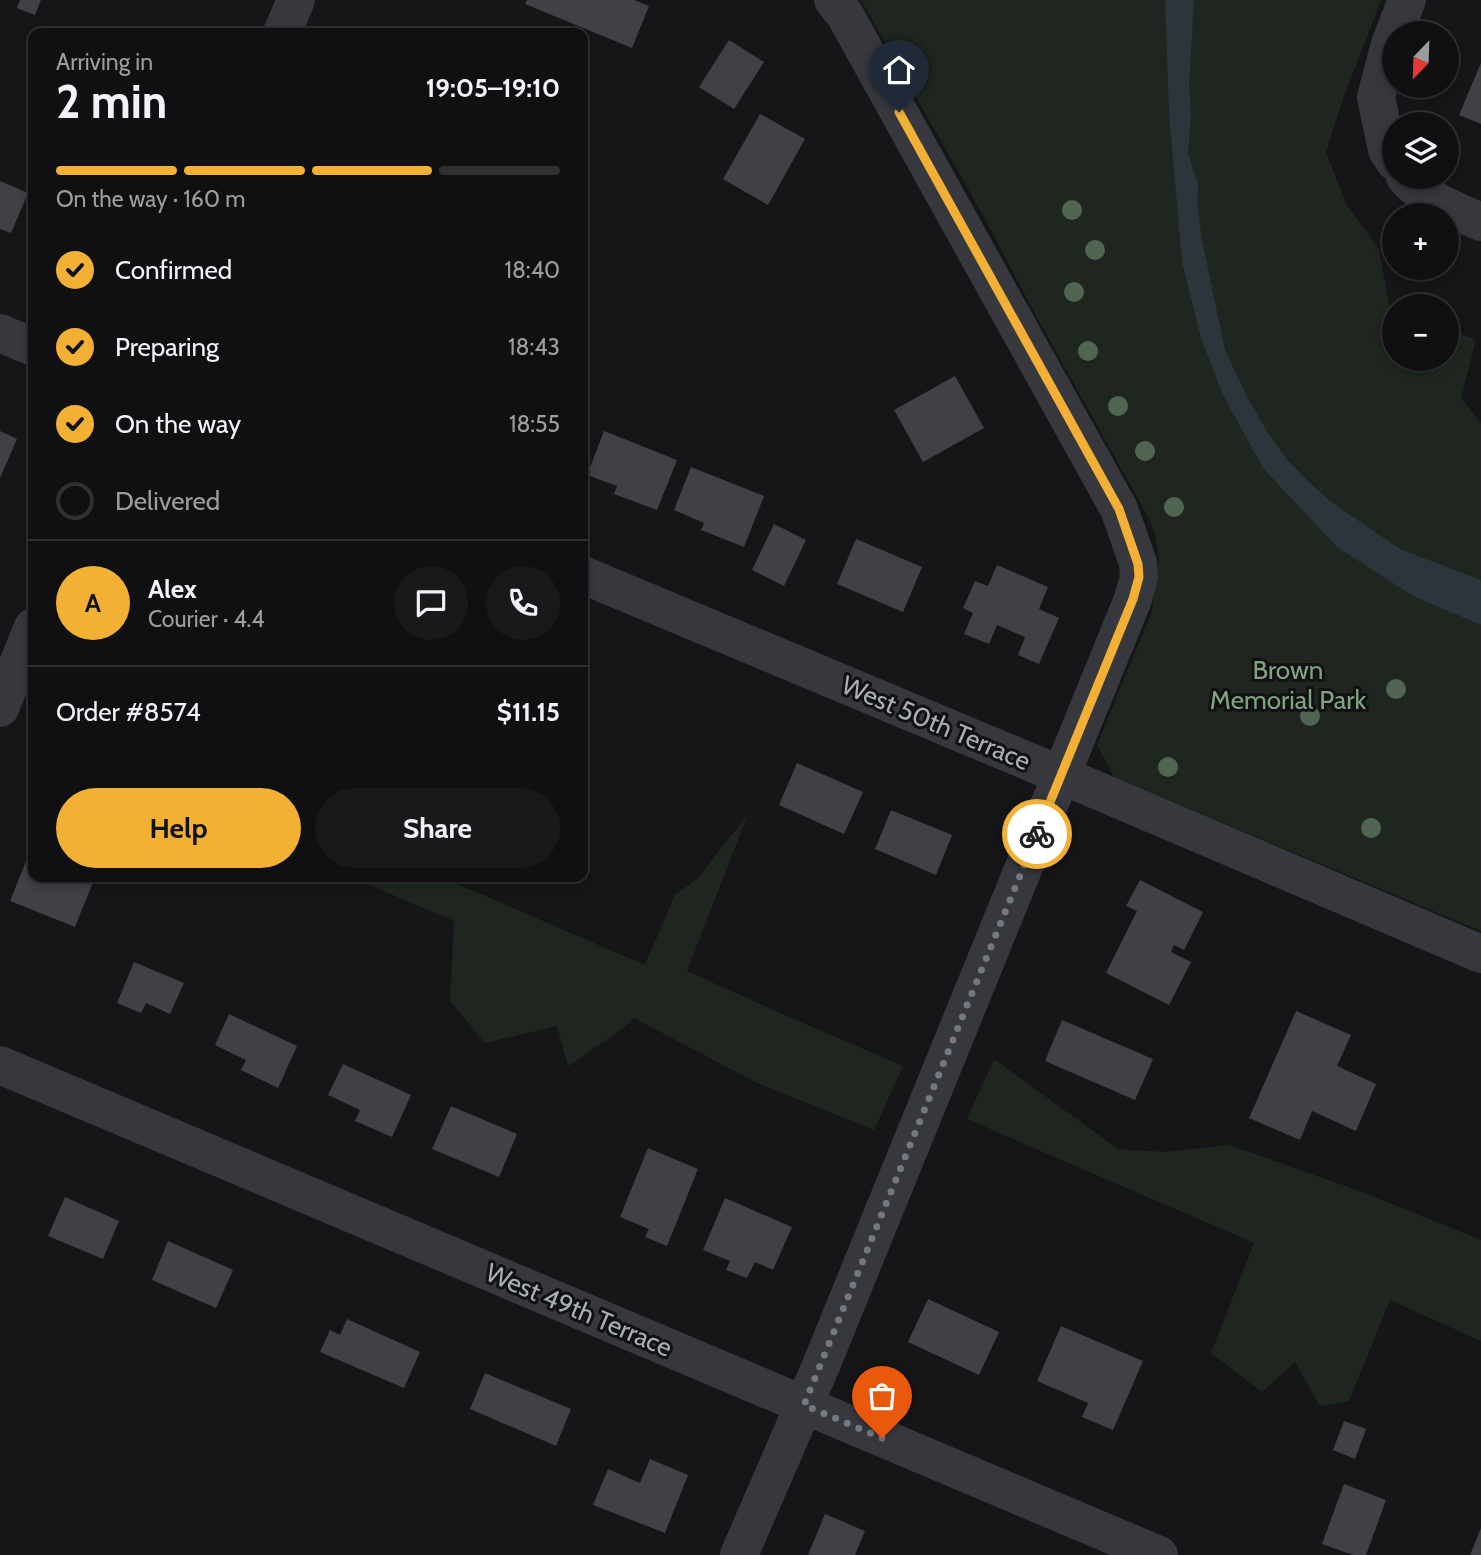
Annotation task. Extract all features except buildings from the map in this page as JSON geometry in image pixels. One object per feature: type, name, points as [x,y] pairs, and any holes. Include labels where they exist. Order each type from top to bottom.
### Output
[{"type":"street","points":[[284,28],[296,0]]},
{"type":"street","points":[[740,1555],[804,1405],[1133,599],[1139,577],[1138,564],[1119,509],[845,15],[833,0]]},
{"type":"street","points":[[1382,118],[1376,97],[1390,44],[1407,0]]},
{"type":"street","points":[[1418,189],[1458,213],[1481,222]]},
{"type":"street","points":[[0,333],[28,345]]},
{"type":"street","name":"West 50th Terrace","points":[[588,577],[1481,954]]},
{"type":"street","points":[[0,708],[28,639]]},
{"type":"street","name":"West 49th Terrace","points":[[0,1065],[1159,1555]]},
{"type":"green space","name":"Brown Memorial Park","points":[[861,0],[1381,0],[1326,152],[1346,204],[1379,249],[1382,280],[1385,280],[1387,294],[1382,294],[1382,371],[1459,371],[1459,334],[1476,340],[1461,398],[1481,423],[1481,931],[1114,777],[1097,745],[1152,611],[1159,558],[1155,534],[984,217]]},
{"type":"green space","points":[[748,814],[687,971],[903,1066],[874,1130],[757,1083],[634,1018],[568,1066],[557,1026],[485,1043],[450,1001],[454,921],[363,882],[453,882],[645,965],[675,895],[697,879]]},
{"type":"green space","points":[[994,1059],[1118,1149],[1165,1152],[1229,1145],[1360,1191],[1481,1240],[1481,1341],[1390,1300],[1349,1401],[1320,1406],[1295,1362],[1262,1392],[1211,1353],[1254,1243],[967,1119]]},
{"type":"shaded area","points":[[1165,0],[1194,0],[1188,153],[1198,184],[1197,203],[1202,240],[1225,350],[1248,399],[1285,457],[1331,502],[1400,549],[1481,580],[1481,625],[1413,596],[1337,547],[1263,468],[1223,395],[1201,338],[1182,262],[1169,112]]},
{"type":"way so far","points":[[882,1438],[804,1405],[1037,834]]},
{"type":"route","points":[[899,112],[1119,509],[1138,564],[1139,577],[1133,599],[1037,834]]}]
